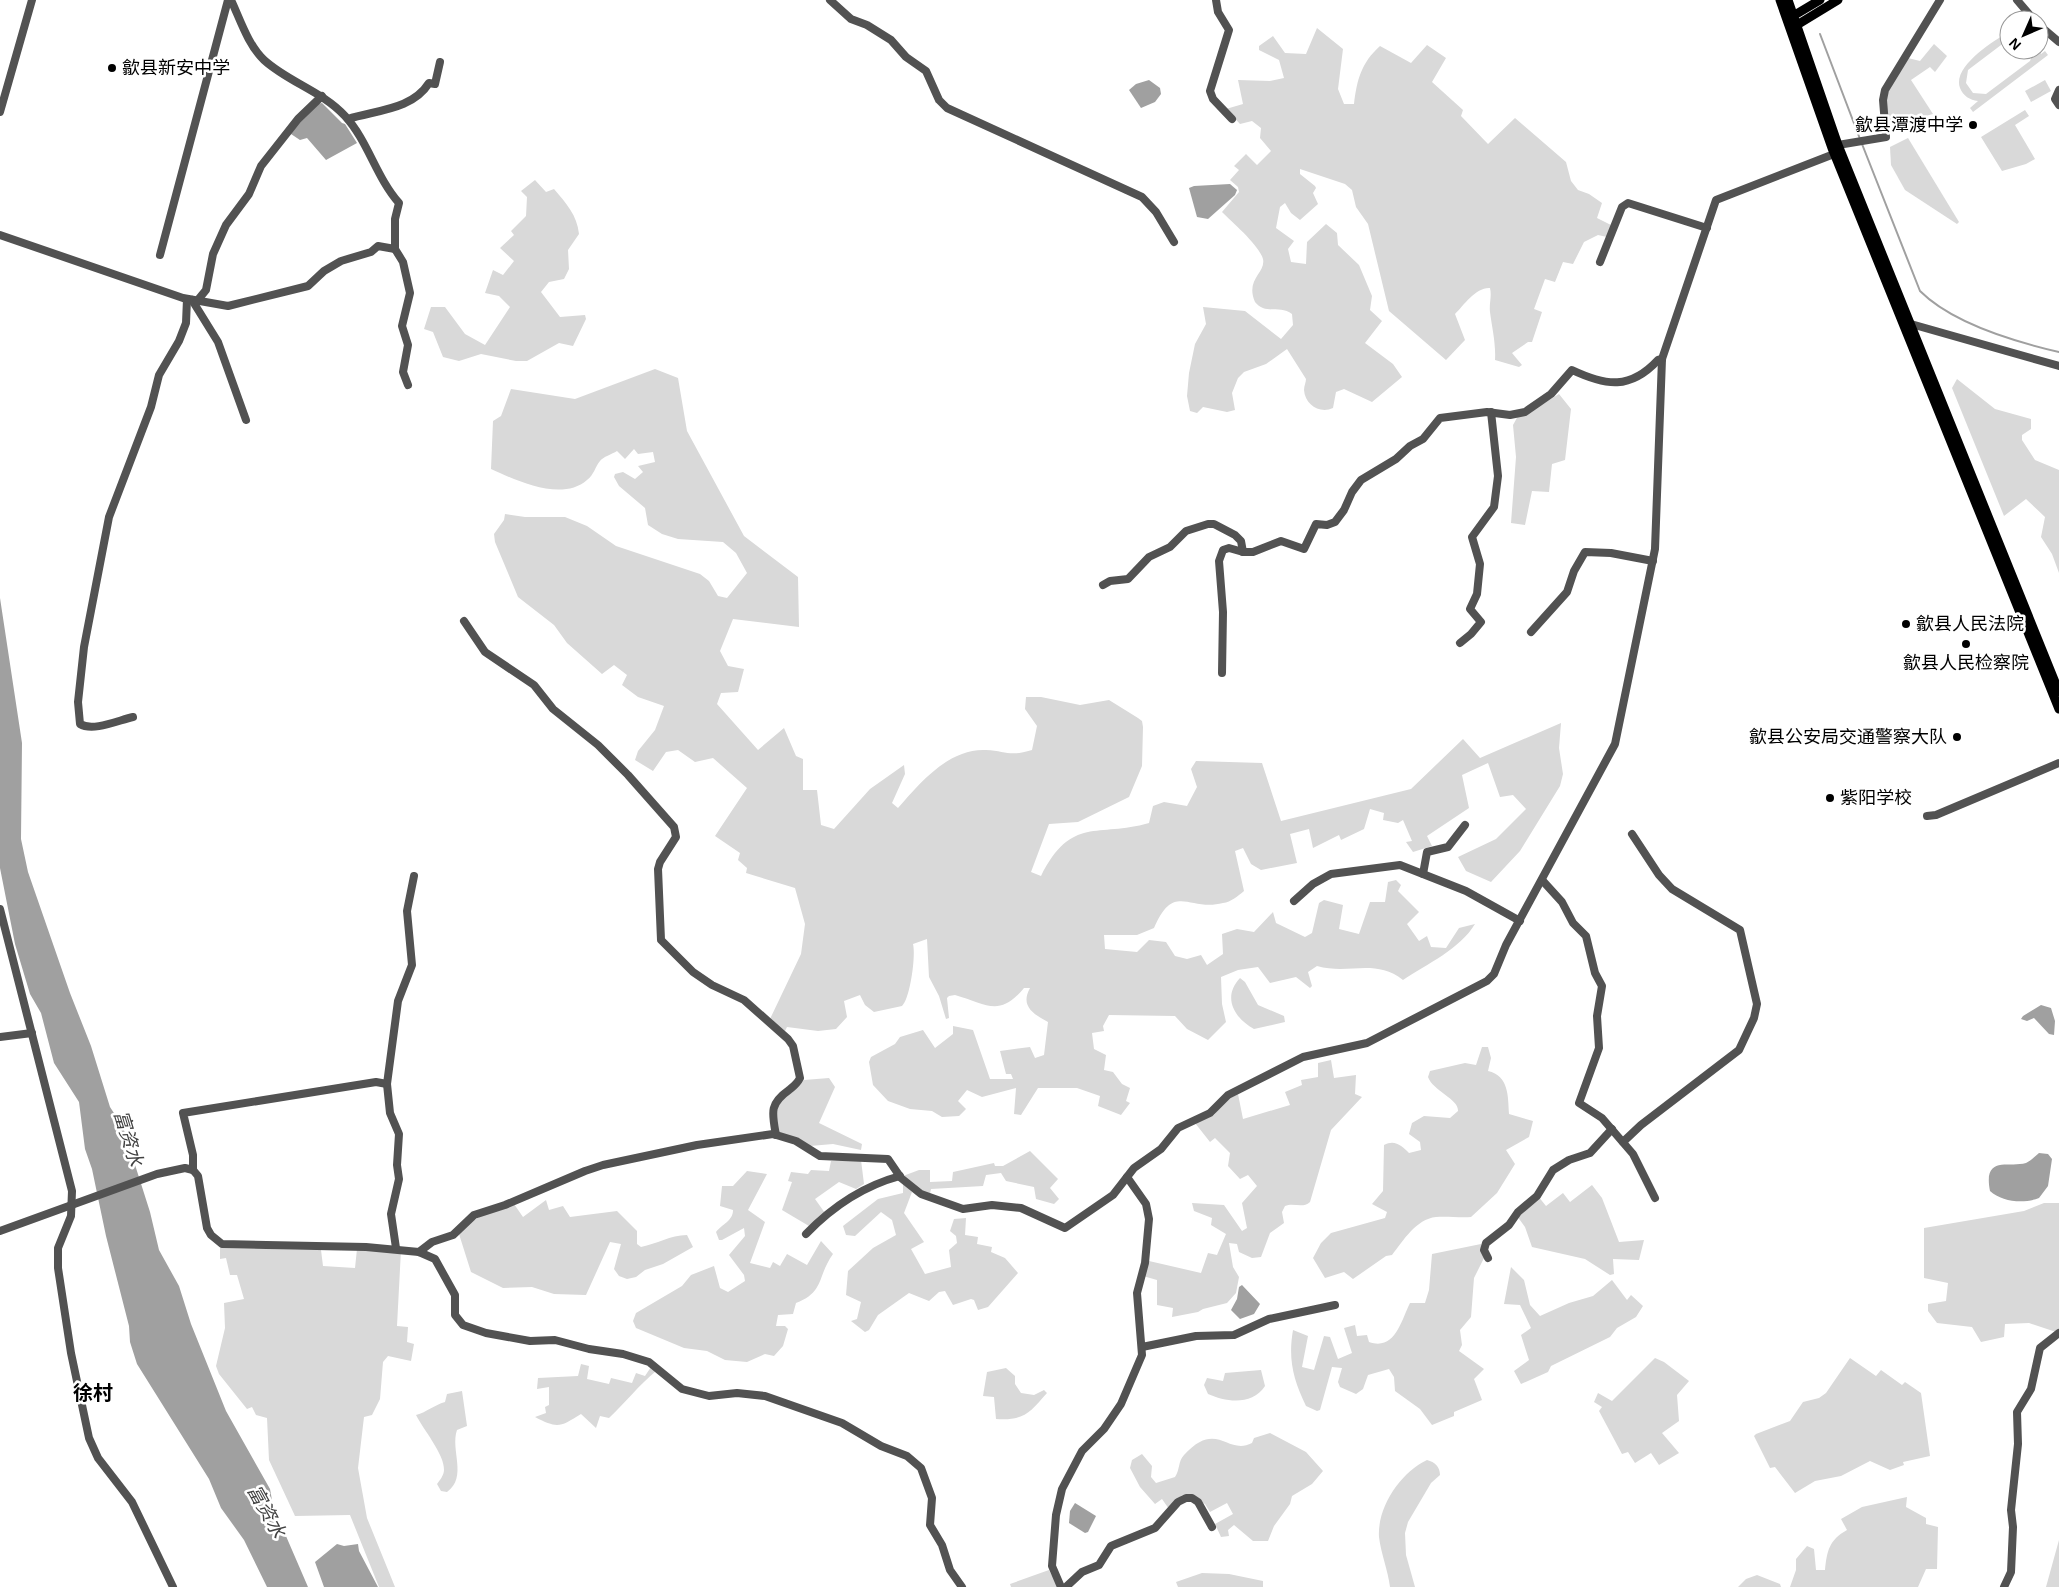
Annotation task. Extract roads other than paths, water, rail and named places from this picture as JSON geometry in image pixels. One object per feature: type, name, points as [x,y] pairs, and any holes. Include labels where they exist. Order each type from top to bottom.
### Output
[{"type":"main road","points":[[1780,0],[1792,22]]},
{"type":"main road","points":[[1788,0],[1792,22],[1836,150],[2059,709]]},
{"type":"main road","points":[[1792,22],[1820,0]]},
{"type":"main road","points":[[1792,22],[1838,0]]},
{"type":"main road","points":[[1836,150],[1910,324],[2059,692]]},
{"type":"street","points":[[0,112],[32,0]]},
{"type":"street","points":[[229,0],[253,47],[262,58],[322,96],[348,119],[386,187],[399,203],[395,219],[394,249],[403,262],[410,293],[402,326],[408,344],[403,372],[408,385]]},
{"type":"street","points":[[160,255],[229,0]]},
{"type":"street","points":[[830,0],[851,19],[867,25],[891,40],[906,57],[926,71],[939,100],[947,108],[1142,197],[1156,212],[1174,242]]},
{"type":"street","points":[[1216,0],[1218,12],[1229,30],[1210,91],[1213,99],[1232,120]]},
{"type":"street","points":[[419,1252],[432,1242],[453,1235],[474,1215],[505,1205],[603,1165],[697,1145],[761,1134],[776,1135],[796,1140],[820,1156],[886,1158],[893,1164],[900,1176],[917,1192],[961,1208],[992,1205],[1021,1208],[1065,1228],[1110,1197],[1134,1168],[1163,1148],[1178,1128],[1210,1114],[1228,1095],[1303,1057],[1367,1044],[1487,981],[1494,974],[1520,921],[1615,744],[1653,561],[1658,519],[1662,359],[1716,200],[1850,143],[1886,137],[1883,100],[1885,90],[1940,0]]},
{"type":"street","points":[[2017,0],[2026,10]]},
{"type":"street","points":[[2049,34],[2059,42]]},
{"type":"street","points":[[348,119],[393,108],[417,98],[430,83],[435,84],[440,62]]},
{"type":"street","points":[[2059,90],[2055,99],[2059,105]]},
{"type":"street","points":[[133,717],[95,726],[86,727],[80,724],[78,702],[84,647],[109,517],[151,407],[159,376],[179,341],[192,300],[207,288],[213,254],[226,225],[249,194],[262,166],[298,119],[322,96]]},
{"type":"street","points":[[1600,262],[1622,207],[1628,203],[1707,228]]},
{"type":"street","points":[[0,234],[192,300],[228,306],[308,286],[324,271],[341,261],[371,252],[378,246],[394,249]]},
{"type":"street","points":[[192,300],[218,342],[246,420]]},
{"type":"street","points":[[1910,324],[2059,366]]},
{"type":"street","points":[[1222,673],[1223,612],[1219,589],[1219,557],[1223,550],[1229,548],[1243,552],[1253,552],[1281,541],[1304,549],[1316,524],[1327,525],[1335,522],[1361,480],[1396,459],[1410,446],[1423,438],[1440,418],[1491,412],[1510,415],[1525,412],[1551,394],[1572,370],[1603,382],[1617,383],[1640,375],[1658,360],[1662,359]]},
{"type":"street","points":[[1460,643],[1481,622],[1470,609],[1477,594],[1480,564],[1472,537],[1494,507],[1498,476],[1491,412]]},
{"type":"street","points":[[1103,586],[1110,581],[1128,579],[1149,557],[1170,548],[1186,531],[1208,524],[1214,524],[1236,535],[1241,541],[1243,552]]},
{"type":"street","points":[[1531,632],[1567,592],[1574,571],[1585,552],[1610,553],[1653,561]]},
{"type":"street","points":[[464,621],[485,652],[534,685],[553,709],[598,745],[628,775],[674,827],[676,838],[660,862],[658,869],[662,940],[692,972],[712,985],[744,1000],[791,1043],[800,1078],[774,1105],[772,1116],[776,1135]]},
{"type":"street","points":[[1927,816],[1936,815],[2059,764]]},
{"type":"street","points":[[1422,874],[1428,852],[1448,847],[1465,825]]},
{"type":"street","points":[[1623,1142],[1710,1072],[1737,1053],[1754,1018],[1757,1004],[1740,930],[1672,888],[1662,878],[1632,834]]},
{"type":"street","points":[[1294,901],[1318,880],[1341,871],[1400,865],[1466,891],[1520,921]]},
{"type":"street","points":[[396,1248],[390,1214],[399,1179],[397,1165],[399,1134],[390,1113],[388,1084],[398,1001],[412,965],[407,911],[414,876]]},
{"type":"street","points":[[1542,880],[1562,902],[1573,923],[1586,936],[1595,973],[1602,986],[1597,1016],[1599,1048],[1578,1101],[1582,1107],[1602,1118],[1633,1154],[1655,1198]]},
{"type":"street","points":[[0,909],[72,1191],[71,1216],[58,1248],[58,1268],[87,1432],[98,1458],[132,1502],[173,1587]]},
{"type":"street","points":[[0,1037],[32,1034]]},
{"type":"street","points":[[388,1084],[376,1082],[183,1113],[194,1155],[193,1170],[198,1177],[207,1228],[211,1235],[222,1244],[396,1248],[419,1252],[432,1256],[436,1261],[455,1295],[456,1315],[463,1325],[486,1334],[530,1341],[555,1340],[589,1350],[623,1354],[649,1362],[682,1389],[708,1396],[737,1393],[765,1396],[837,1420],[868,1436],[881,1446],[907,1456],[921,1468],[932,1498],[930,1525],[942,1545],[950,1570],[962,1587]]},
{"type":"street","points":[[1488,1258],[1484,1250],[1486,1243],[1508,1226],[1518,1212],[1537,1196],[1553,1170],[1569,1160],[1590,1153],[1612,1129]]},
{"type":"street","points":[[0,1231],[157,1174],[185,1168],[193,1170]]},
{"type":"street","points":[[806,1234],[827,1214],[855,1194],[879,1182],[900,1176]]},
{"type":"street","points":[[1061,1587],[1052,1566],[1056,1515],[1062,1489],[1082,1451],[1104,1429],[1121,1404],[1139,1364],[1142,1347],[1137,1293],[1145,1263],[1149,1219],[1146,1204],[1127,1178]]},
{"type":"street","points":[[1142,1347],[1196,1336],[1234,1335],[1269,1319],[1335,1305]]},
{"type":"street","points":[[2004,1587],[2011,1572],[2013,1527],[2011,1510],[2018,1444],[2017,1412],[2031,1389],[2040,1348],[2059,1333]]},
{"type":"street","points":[[1066,1587],[1082,1572],[1100,1565],[1111,1546],[1155,1528],[1178,1502],[1186,1498],[1192,1498],[1198,1502],[1212,1528]]},
{"type":"water","points":[[1149,80],[1160,88],[1161,94],[1155,102],[1141,108],[1129,90],[1136,84]]},
{"type":"water","points":[[322,103],[345,124],[357,143],[326,160],[307,138],[300,140],[291,134],[292,130],[317,104]]},
{"type":"water","points":[[1230,184],[1237,190],[1235,195],[1208,219],[1197,217],[1189,188],[1194,186]]},
{"type":"water","name":"富资水","points":[[0,598],[22,743],[21,839],[28,872],[70,993],[91,1046],[110,1107],[123,1127],[150,1212],[159,1250],[179,1286],[191,1324],[226,1411],[270,1489],[273,1506],[308,1587],[267,1587],[244,1540],[221,1508],[209,1479],[137,1364],[130,1342],[129,1326],[106,1236],[92,1169],[85,1149],[79,1102],[54,1063],[41,1013],[30,994],[15,944],[0,868]]},
{"type":"water","points":[[2041,1005],[2051,1008],[2055,1021],[2054,1035],[2049,1034],[2034,1018],[2027,1021],[2021,1019]]},
{"type":"water","points":[[2039,1153],[2048,1154],[2052,1159],[2048,1186],[2039,1198],[2027,1201],[2013,1201],[2001,1198],[1990,1191],[1990,1172],[1994,1168],[1999,1165],[2026,1163]]},
{"type":"water","points":[[1242,1285],[1260,1304],[1254,1314],[1240,1319],[1231,1310],[1237,1299],[1239,1287]]},
{"type":"water","points":[[1075,1503],[1096,1516],[1088,1532],[1085,1533],[1069,1523],[1070,1511]]},
{"type":"water","points":[[337,1544],[344,1546],[358,1544],[359,1551],[378,1587],[324,1587],[315,1562]]},
{"type":"waterway","points":[[1820,34],[1860,139]]},
{"type":"waterway","points":[[1862,144],[1920,291],[1949,313],[1985,330],[2059,352]]},
{"type":"place","name":"歙县新安中学","points":[[112,68]]},
{"type":"place","name":"歙县潭渡中学","points":[[1973,125]]},
{"type":"place","name":"歙县人民法院","points":[[1906,624]]},
{"type":"place","name":"歙县人民检察院","points":[[1966,644]]},
{"type":"place","name":"歙县公安局交通警察大队","points":[[1957,737]]},
{"type":"place","name":"紫阳学校","points":[[1830,798]]},
{"type":"district","name":"徐村","points":[[93,1393]]}]
